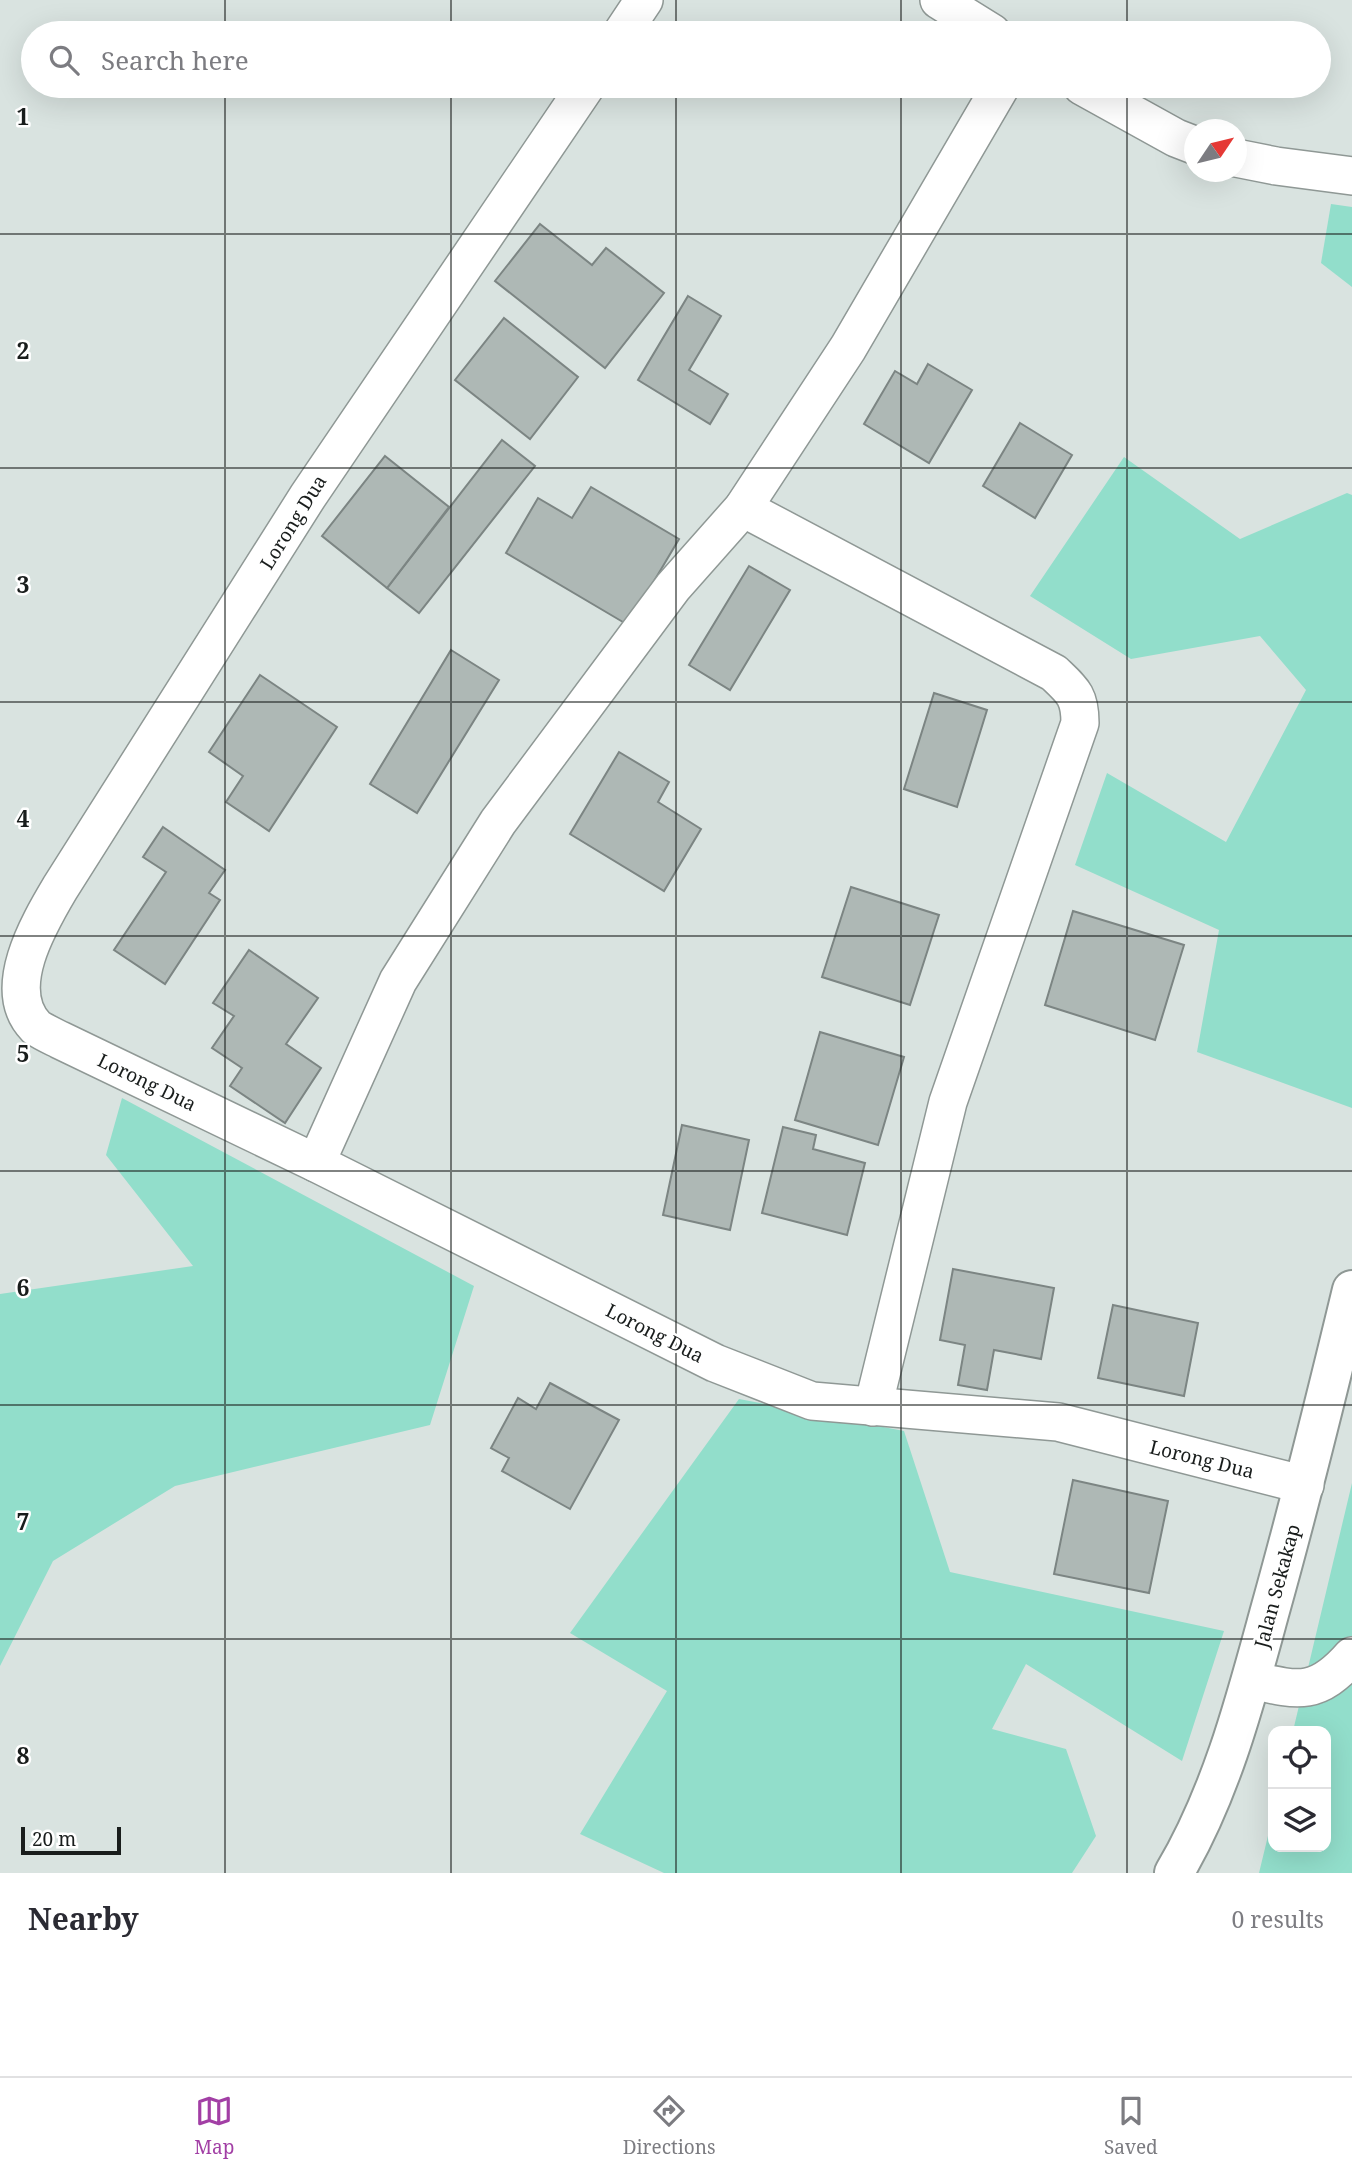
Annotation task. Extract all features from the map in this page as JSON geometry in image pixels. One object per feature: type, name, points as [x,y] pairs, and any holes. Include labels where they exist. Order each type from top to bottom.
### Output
[{"type":"street","points":[[630,21],[645,0]]},
{"type":"street","points":[[939,0],[973,21]]},
{"type":"street","name":"Lorong Dua","points":[[578,98],[308,496],[60,888],[33,934],[16,975],[16,993],[21,1010],[35,1027],[316,1163],[715,1363],[812,1401],[1058,1422],[1305,1485]]},
{"type":"street","points":[[316,1163],[398,981],[498,822],[673,587],[743,508],[848,348],[994,98]]},
{"type":"street","points":[[1104,98],[1184,141]]},
{"type":"street","points":[[1247,160],[1352,176]]},
{"type":"street","points":[[743,508],[1054,673],[1069,688],[1080,705],[1080,723],[948,1102],[873,1407]]},
{"type":"street","name":"Jalan Sekakap","points":[[1174,1873],[1203,1819],[1252,1679],[1305,1485],[1352,1290]]},
{"type":"street","points":[[1252,1679],[1294,1690],[1313,1686],[1335,1674],[1352,1656]]},
{"type":"green space","points":[[1331,204],[1352,207],[1352,287],[1321,263]]},
{"type":"green space","points":[[1124,457],[1240,539],[1347,493],[1352,495],[1352,1108],[1197,1052],[1219,930],[1075,865],[1107,773],[1226,842],[1306,690],[1260,636],[1131,659],[1030,596]]},
{"type":"green space","points":[[122,1098],[474,1286],[430,1425],[175,1486],[53,1561],[0,1666],[0,1294],[193,1266],[106,1155]]},
{"type":"green space","points":[[739,1399],[904,1431],[950,1572],[1224,1631],[1182,1761],[1026,1664],[992,1729],[1066,1749],[1096,1836],[1072,1873],[664,1873],[580,1834],[667,1691],[570,1633]]},
{"type":"green space","points":[[1352,1483],[1352,1873],[1259,1873],[1268,1836],[1268,1852],[1331,1852],[1331,1726],[1294,1726]]},
{"type":"building","points":[[540,224],[592,265],[606,248],[664,293],[605,368],[495,281]]},
{"type":"building","points":[[688,296],[721,316],[689,370],[728,394],[710,424],[638,380]]},
{"type":"building","points":[[504,318],[578,377],[530,439],[455,380]]},
{"type":"building","points":[[928,364],[972,390],[929,463],[864,424],[895,371],[917,384]]},
{"type":"building","points":[[1020,423],[1072,455],[1035,518],[983,486]]},
{"type":"building","points":[[502,440],[535,466],[419,613],[387,588]]},
{"type":"building","points":[[385,456],[449,507],[387,588],[322,536]]},
{"type":"building","points":[[591,487],[679,539],[628,625],[506,553],[538,498],[572,518]]},
{"type":"building","points":[[749,566],[790,590],[730,690],[689,665]]},
{"type":"building","points":[[451,650],[499,680],[417,813],[370,784]]},
{"type":"building","points":[[260,675],[337,727],[269,831],[226,802],[243,776],[209,752]]},
{"type":"building","points":[[934,693],[987,710],[957,807],[904,789]]},
{"type":"building","points":[[619,752],[669,782],[658,802],[701,829],[664,891],[570,834]]},
{"type":"building","points":[[163,827],[225,870],[209,893],[220,900],[165,984],[114,950],[166,872],[143,857]]},
{"type":"building","points":[[851,887],[939,915],[910,1005],[822,977]]},
{"type":"building","points":[[1073,911],[1184,945],[1155,1040],[1045,1005]]},
{"type":"building","points":[[249,950],[318,998],[286,1044],[321,1068],[285,1123],[230,1086],[242,1068],[212,1048],[234,1016],[213,1003]]},
{"type":"building","points":[[820,1032],[904,1057],[878,1145],[795,1120]]},
{"type":"building","points":[[682,1125],[749,1140],[730,1230],[663,1215]]},
{"type":"building","points":[[783,1127],[816,1135],[813,1149],[865,1163],[847,1235],[762,1213]]},
{"type":"building","points":[[953,1269],[1054,1288],[1041,1359],[994,1350],[987,1390],[958,1385],[965,1345],[940,1340]]},
{"type":"building","points":[[1113,1305],[1198,1323],[1184,1396],[1098,1378]]},
{"type":"building","points":[[550,1383],[619,1420],[570,1509],[502,1471],[509,1458],[491,1448],[518,1398],[536,1409]]},
{"type":"building","points":[[1073,1480],[1168,1501],[1149,1593],[1054,1574]]}]
